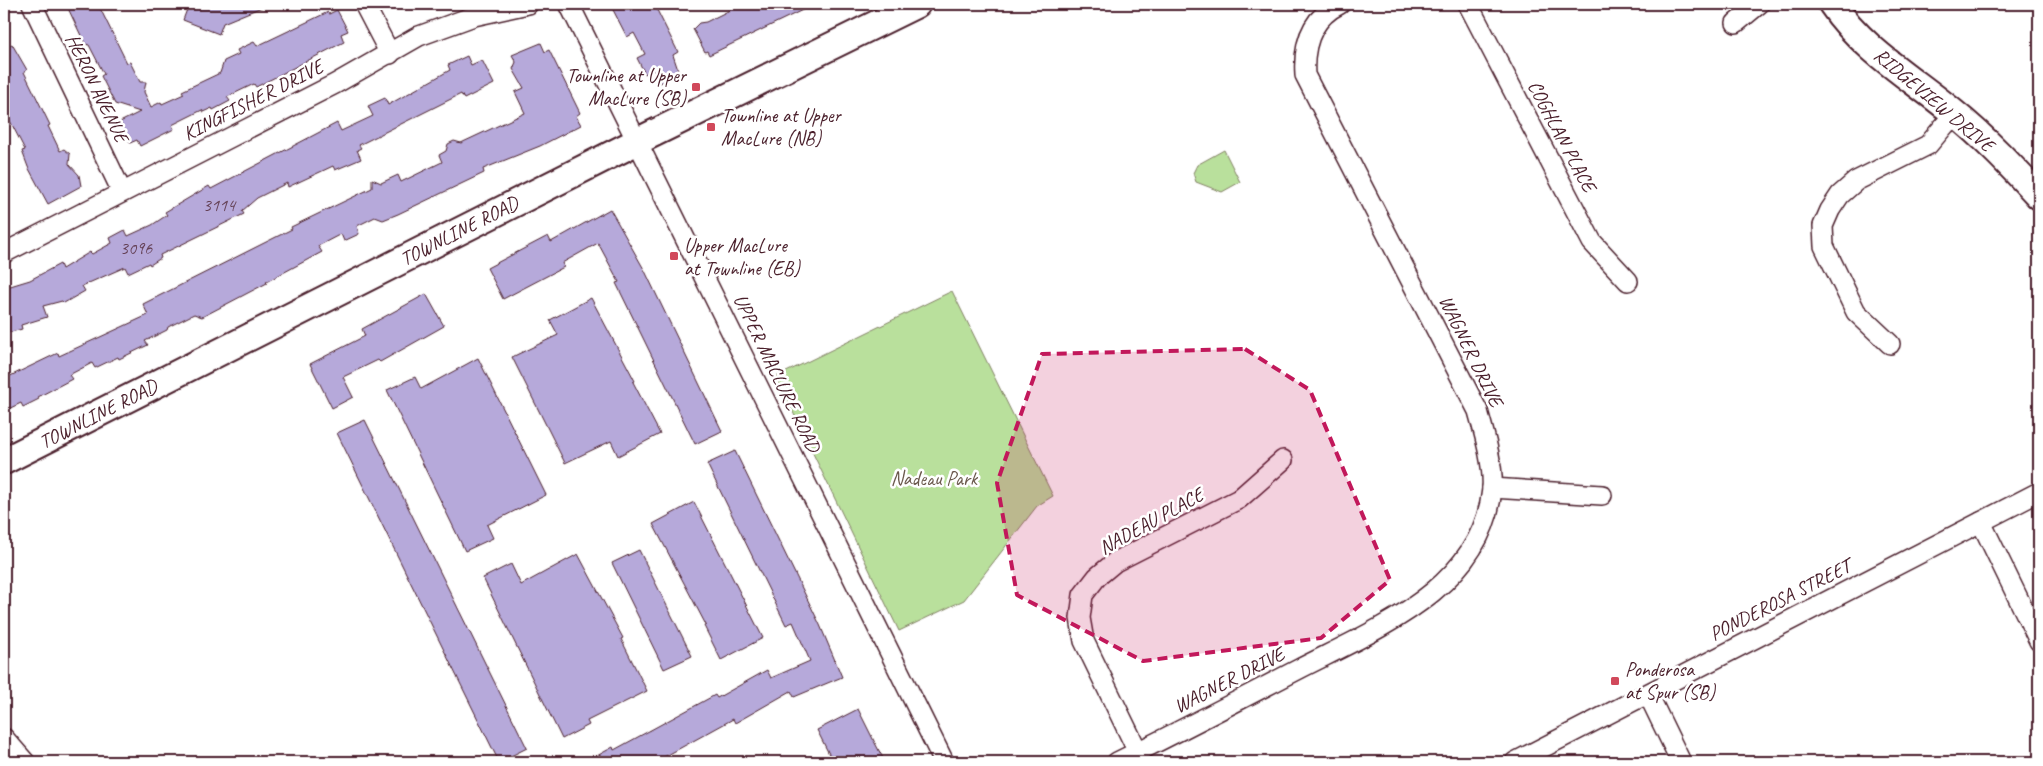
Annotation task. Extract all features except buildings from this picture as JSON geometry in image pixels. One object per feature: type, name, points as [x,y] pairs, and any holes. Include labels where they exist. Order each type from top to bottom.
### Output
[{"type":"street","name":"HERON AVENUE","points":[[32,4],[122,192]]},
{"type":"street","points":[[364,4],[390,54]]},
{"type":"street","name":"KINGFISHER DRIVE","points":[[4,253],[390,54],[419,36],[474,16],[528,4]]},
{"type":"street","name":"UPPER MACLURE ROAD","points":[[568,4],[638,141],[944,762]]},
{"type":"street","name":"TOWNLINE ROAD","points":[[4,461],[638,141],[916,4]]},
{"type":"street","name":"WAGNER DRIVE","points":[[1117,762],[1402,616],[1428,598],[1448,578],[1477,538],[1487,513],[1492,488],[1485,436],[1478,411],[1305,75],[1303,55],[1308,35],[1321,17],[1340,4]]},
{"type":"street","name":"COGHLAN PLACE","points":[[1468,4],[1592,242],[1628,281]]},
{"type":"street","points":[[1736,23],[1759,4]]},
{"type":"street","name":"RIDGEVIEW DRIVE","points":[[1832,4],[1847,26],[1876,53],[1955,113],[2039,196]]},
{"type":"street","points":[[1890,344],[1856,312],[1824,246],[1824,226],[1830,210],[1840,195],[1856,181],[1928,145],[1955,113]]},
{"type":"street","name":"NADEAU PLACE","points":[[1138,752],[1084,641],[1080,618],[1082,595],[1097,577],[1115,562],[1239,499],[1283,460]]},
{"type":"street","points":[[1492,488],[1602,495]]},
{"type":"street","name":"PONDEROSA STREET","points":[[1515,762],[2039,492]]},
{"type":"street","points":[[1981,522],[2039,641]]},
{"type":"street","points":[[1648,694],[1681,762]]},
{"type":"street","points":[[4,738],[24,762]]},
{"type":"highlighted area","points":[[1245,349],[1310,390],[1390,580],[1321,638],[1143,661],[1017,595],[997,483],[1042,354]]},
{"type":"green space","points":[[1224,150],[1240,182],[1222,192],[1196,182],[1193,173],[1197,165]]},
{"type":"green space","name":"Nadeau Park","points":[[952,291],[1053,496],[1037,506],[964,600],[899,631],[776,377]]},
{"type":"place","name":"Townline at Upper MacLure (SB)","points":[[696,87]]},
{"type":"place","name":"Townline at Upper MacLure (NB)","points":[[711,127]]},
{"type":"place","name":"Upper MacLure at Townline (EB)","points":[[674,256]]},
{"type":"place","name":"Ponderosa at Spur (SB)","points":[[1615,681]]}]
